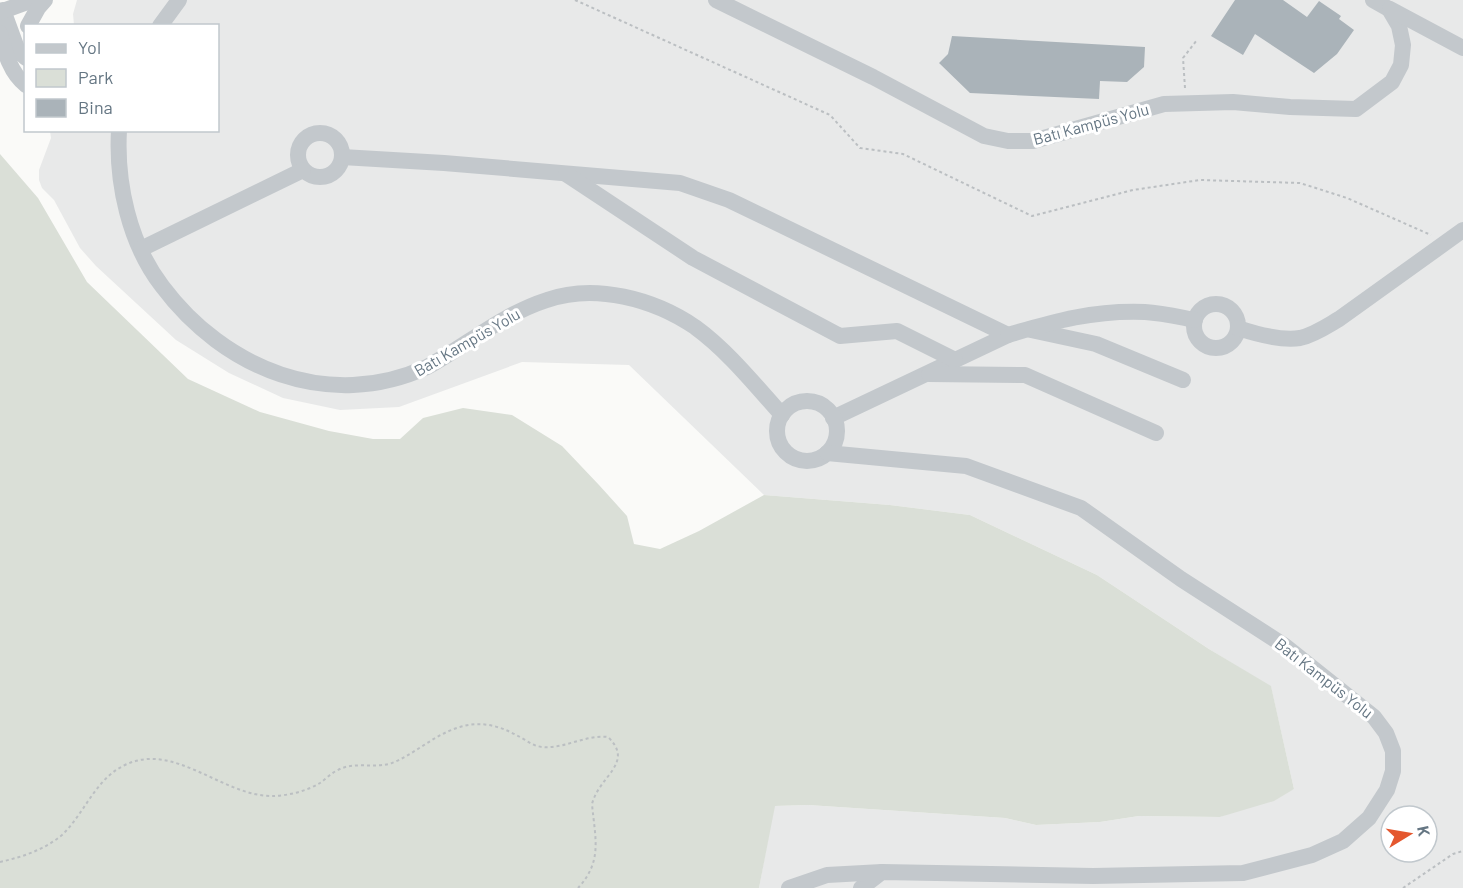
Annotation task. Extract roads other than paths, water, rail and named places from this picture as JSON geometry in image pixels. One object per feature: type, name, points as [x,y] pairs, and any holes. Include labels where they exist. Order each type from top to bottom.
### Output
[{"type":"street","points":[[24,56],[18,51],[2,11],[33,0]]},
{"type":"street","points":[[29,24],[45,0]]},
{"type":"street","points":[[161,24],[179,0]]},
{"type":"street","name":"Batı Kampüs Yolu","points":[[716,0],[873,77],[984,136],[1008,141],[1033,141],[1164,104],[1233,102],[1356,109],[1392,82],[1401,64],[1403,45],[1400,26],[1389,9]]},
{"type":"street","points":[[1373,0],[1463,48]]},
{"type":"street","points":[[0,33],[2,47],[15,75],[24,83]]},
{"type":"street","name":"Batı Kampüs Yolu","points":[[118,133],[122,191],[129,218],[141,249],[162,286],[198,326],[263,368],[308,383],[340,386],[366,385],[410,375],[526,308],[541,302],[568,296],[610,295],[650,305],[695,328],[750,378],[782,415],[777,428],[778,438],[782,448],[789,455],[798,460],[808,461],[818,459],[827,453],[966,466],[1081,508],[1181,579],[1286,646],[1374,717],[1386,732],[1392,751],[1393,771],[1387,789],[1369,818],[1343,841],[1312,855],[1243,873],[1093,876],[882,872],[827,875],[789,888]]},
{"type":"street","points":[[312,134],[326,134],[333,137],[341,149],[342,157],[337,170],[324,178],[316,178],[303,171],[298,150],[301,143],[312,134]]},
{"type":"street","points":[[342,157],[444,163],[680,183],[703,189],[1008,335]]},
{"type":"street","points":[[141,249],[303,171]]},
{"type":"street","points":[[566,174],[693,258],[840,336],[897,331],[955,360]]},
{"type":"street","points":[[1238,328],[1261,334],[1300,338],[1317,331],[1339,319],[1463,230]]},
{"type":"street","points":[[1217,304],[1230,309],[1235,315],[1238,328],[1232,341],[1226,345],[1212,347],[1205,345],[1196,334],[1196,320],[1204,308],[1217,304]]},
{"type":"street","points":[[833,418],[1008,335],[1066,318],[1107,312],[1147,312],[1196,320]]},
{"type":"street","points":[[1027,330],[1096,344],[1183,380]]},
{"type":"street","points":[[925,374],[1025,375],[1156,433]]},
{"type":"street","points":[[782,415],[792,404],[811,401],[828,410],[836,427],[836,436],[833,446],[827,453]]},
{"type":"street","points":[[861,888],[882,872]]}]
